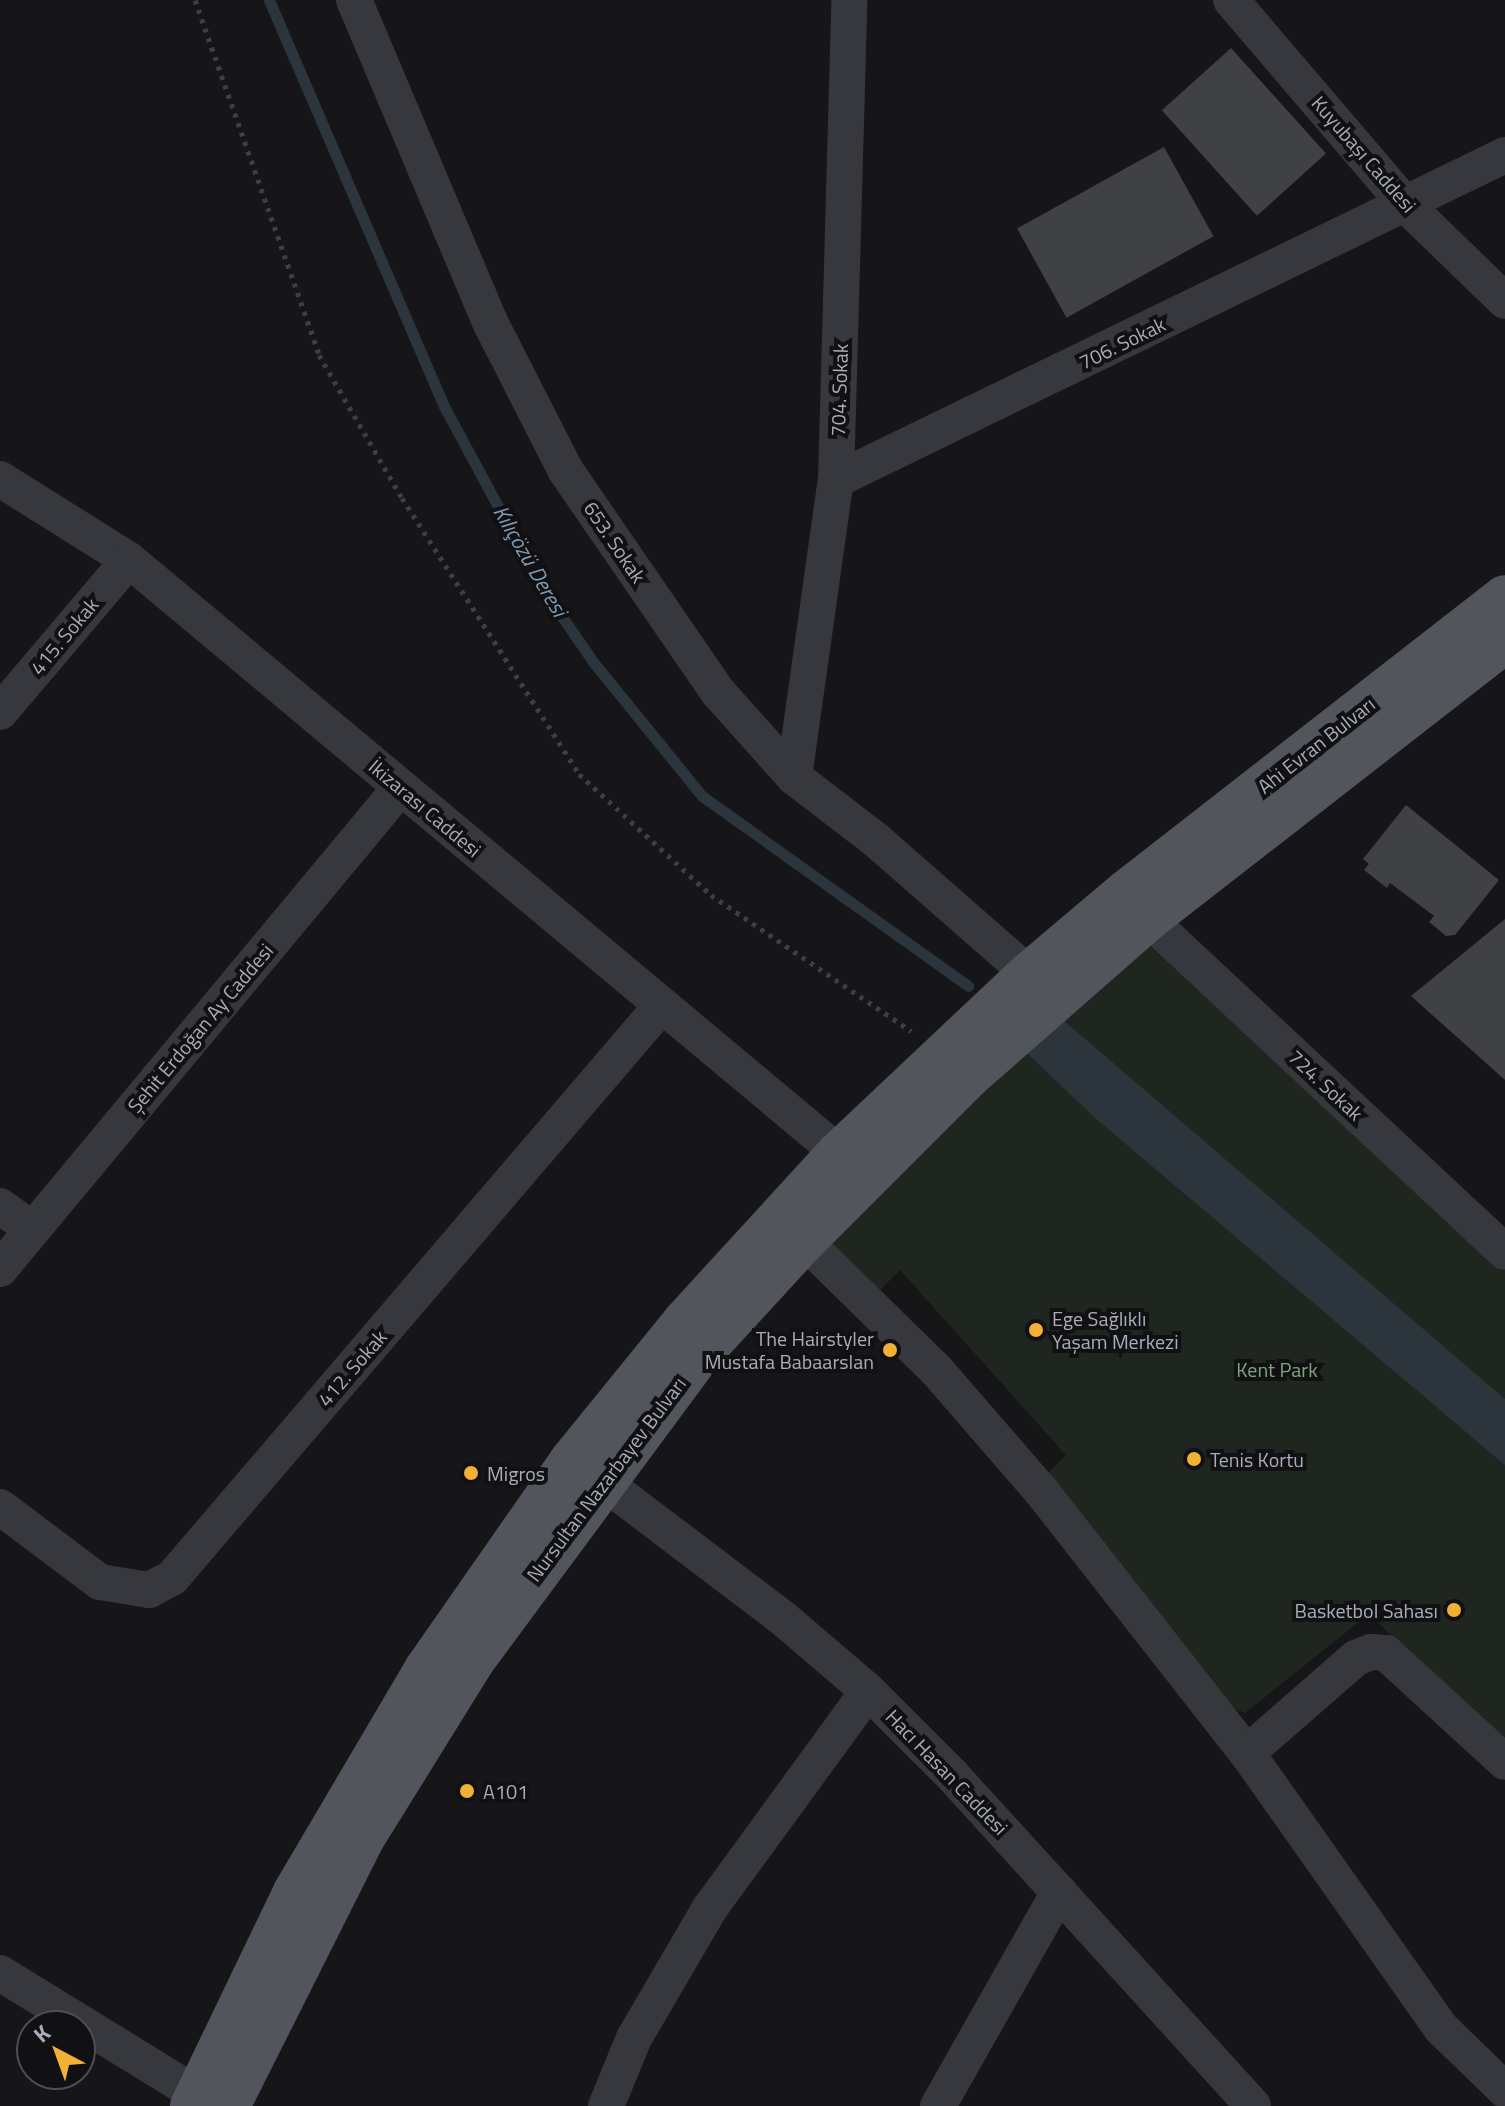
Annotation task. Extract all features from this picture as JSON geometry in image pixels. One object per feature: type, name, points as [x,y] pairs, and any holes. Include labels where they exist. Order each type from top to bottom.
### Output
[{"type":"main road","name":"Ahi Evran Bulvarı","points":[[1137,906],[1505,597]]},
{"type":"main road","name":"Ahi Evran Bulvarı","points":[[1137,906],[1505,641]]},
{"type":"main road","name":"Nursultan Nazarbayev Bulvarı","points":[[206,2102],[295,1892],[460,1619],[625,1392],[792,1230],[968,1077],[1137,906]]},
{"type":"main road","points":[[1029,974],[1137,906]]},
{"type":"main road","name":"Nursultan Nazarbayev Bulvarı","points":[[206,2102],[361,1841],[474,1659],[602,1481],[792,1230],[839,1153],[1029,974]]},
{"type":"street","name":"653. Sokak","points":[[354,0],[491,324],[566,471],[718,692],[794,777],[876,840],[1029,974]]},
{"type":"street","name":"704. Sokak","points":[[794,777],[836,480],[849,0]]},
{"type":"street","name":"Kuyubaşı Caddesi","points":[[1231,0],[1407,206],[1505,301]]},
{"type":"street","name":"706. Sokak","points":[[836,480],[1407,206],[1505,155]]},
{"type":"street","name":"İkizarası Caddesi","points":[[0,479],[129,560],[839,1153]]},
{"type":"street","name":"415. Sokak","points":[[0,712],[129,560]]},
{"type":"street","name":"Şehit Erdoğan Ay Caddesi","points":[[0,1269],[400,788]]},
{"type":"street","name":"724. Sokak","points":[[1137,906],[1505,1252]]},
{"type":"street","name":"412. Sokak","points":[[0,1507],[100,1582],[149,1590],[172,1578],[662,1005]]},
{"type":"street","points":[[0,1206],[32,1229]]},
{"type":"street","points":[[792,1230],[949,1384],[1052,1504],[1247,1753],[1441,2028],[1505,2090]]},
{"type":"street","name":"Hacı Hasan Caddesi","points":[[602,1481],[785,1620],[868,1691],[1059,1892],[1253,2106]]},
{"type":"street","points":[[1247,1753],[1356,1658],[1371,1652],[1386,1653],[1505,1762]]},
{"type":"street","points":[[606,2106],[634,2038],[710,1908],[868,1691]]},
{"type":"street","points":[[938,2106],[1059,1892]]},
{"type":"street","points":[[0,1973],[206,2102]]},
{"type":"path","points":[[195,0],[319,355],[402,498],[579,774],[711,895],[944,1055]]},
{"type":"green space","name":"Kent Park","points":[[1144,941],[1505,1270],[1505,1743],[1369,1614],[1245,1713],[1223,1704],[1046,1475],[1066,1455],[900,1270],[880,1290],[833,1246],[834,1235]]},
{"type":"shaded area","points":[[1063,1020],[1505,1399],[1505,1465],[1095,1118],[1027,1053]]},
{"type":"building","points":[[1231,48],[1326,154],[1257,216],[1162,110]]},
{"type":"building","points":[[1164,147],[1213,236],[1067,318],[1017,228]]},
{"type":"building","points":[[1406,805],[1499,880],[1455,935],[1446,936],[1429,922],[1434,916],[1390,883],[1387,888],[1364,870],[1369,864],[1363,859]]},
{"type":"building","points":[[1505,919],[1505,1080],[1411,996]]},
{"type":"waterway","name":"Kılıçözü Deresi","points":[[269,0],[445,408],[541,586],[594,663],[702,796],[968,986]]},
{"type":"place","name":"Ege Sağlıklı Yaşam Merkezi","points":[[1036,1330]]},
{"type":"place","name":"The Hairstyler Mustafa Babaarslan","points":[[890,1350]]},
{"type":"place","name":"Tenis Kortu","points":[[1194,1459]]},
{"type":"place","name":"Migros","points":[[471,1473]]},
{"type":"place","name":"Basketbol Sahası","points":[[1454,1610]]},
{"type":"place","name":"A101","points":[[467,1791]]}]
